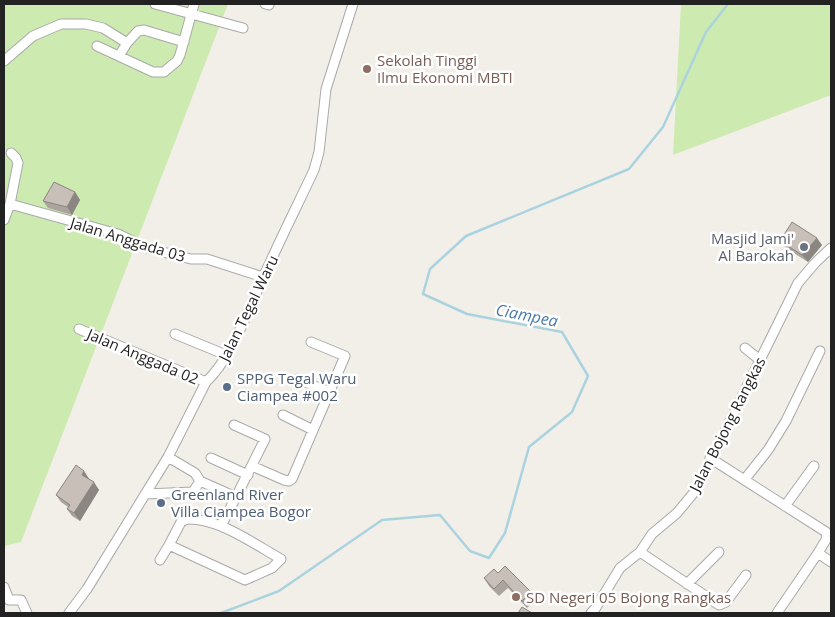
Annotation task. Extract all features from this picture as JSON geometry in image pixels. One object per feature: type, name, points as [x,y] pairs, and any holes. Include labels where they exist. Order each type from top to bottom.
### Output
[{"type":"street","points":[[155,4],[243,28]]},
{"type":"street","points":[[97,46],[153,72],[164,72],[177,61],[194,4]]},
{"type":"street","name":"Jalan Tegal Waru","points":[[69,613],[87,589],[168,457],[206,382],[216,373],[242,326],[314,170],[319,152],[326,89],[353,4]]},
{"type":"street","points":[[4,61],[33,36],[61,24],[86,24],[102,28],[127,42]]},
{"type":"street","points":[[119,56],[127,42],[138,30],[144,30],[184,42]]},
{"type":"street","points":[[4,220],[10,204],[18,163],[11,153]]},
{"type":"street","name":"Jalan Anggada 03","points":[[10,204],[118,234],[147,248],[191,259],[207,260],[263,278]]},
{"type":"street","name":"Jalan Bojong Rangkas","points":[[591,613],[596,609],[620,568],[640,552],[652,534],[677,513],[696,490],[710,458],[798,284],[829,251]]},
{"type":"street","name":"Jalan Anggada 02","points":[[79,329],[206,382]]},
{"type":"street","points":[[175,334],[226,355]]},
{"type":"street","points":[[252,466],[289,481],[292,478],[345,356],[311,342]]},
{"type":"street","points":[[745,348],[760,360]]},
{"type":"street","points":[[745,479],[786,421],[820,351]]},
{"type":"street","points":[[298,379],[329,392]]},
{"type":"street","points":[[283,416],[313,430]]},
{"type":"street","points":[[221,526],[265,439],[234,425]]},
{"type":"street","points":[[168,457],[196,473],[200,481],[236,497]]},
{"type":"street","points":[[211,458],[248,475]]},
{"type":"street","points":[[710,458],[826,532],[829,540],[777,613]]},
{"type":"street","points":[[785,506],[814,466]]},
{"type":"street","points":[[145,494],[193,492],[200,481]]},
{"type":"street","points":[[160,560],[168,545],[181,522],[187,519],[195,519],[221,526],[281,559],[272,568],[245,580],[168,545]]},
{"type":"street","points":[[640,552],[719,605],[726,602],[746,575]]},
{"type":"street","points":[[687,584],[719,552]]},
{"type":"street","points":[[818,553],[831,562]]},
{"type":"street","points":[[4,587],[9,600],[21,600],[28,613]]},
{"type":"green space","points":[[4,4],[228,4],[21,542],[4,546]]},
{"type":"green space","points":[[681,4],[831,4],[831,95],[673,155]]},
{"type":"building","points":[[54,182],[75,192],[67,207],[43,201]]},
{"type":"building","points":[[792,222],[817,238],[802,255],[780,241]]},
{"type":"building","points":[[76,465],[84,471],[82,475],[94,482],[74,513],[67,509],[70,505],[56,495]]},
{"type":"building","points":[[505,566],[531,592],[522,601],[503,580],[494,589],[484,578],[494,569],[498,573]]},
{"type":"building","points":[[522,607],[532,613],[518,613]]},
{"type":"waterway","name":"Ciampea","points":[[221,613],[279,591],[382,520],[440,515],[470,551],[489,558],[505,533],[529,447],[572,412],[588,376],[562,332],[467,314],[423,294],[430,269],[466,236],[629,169],[663,127],[706,32],[728,4]]},
{"type":"place","name":"Sekolah Tinggi Ilmu Ekonomi MBTI","points":[[367,69]]},
{"type":"place","name":"Masjid Jami' Al Barokah","points":[[804,247]]},
{"type":"place","name":"SPPG Tegal Waru Ciampea #002","points":[[227,387]]},
{"type":"place","name":"Greenland River Villa Ciampea Bogor","points":[[161,503]]},
{"type":"place","name":"SD Negeri 05 Bojong Rangkas","points":[[516,597]]}]
